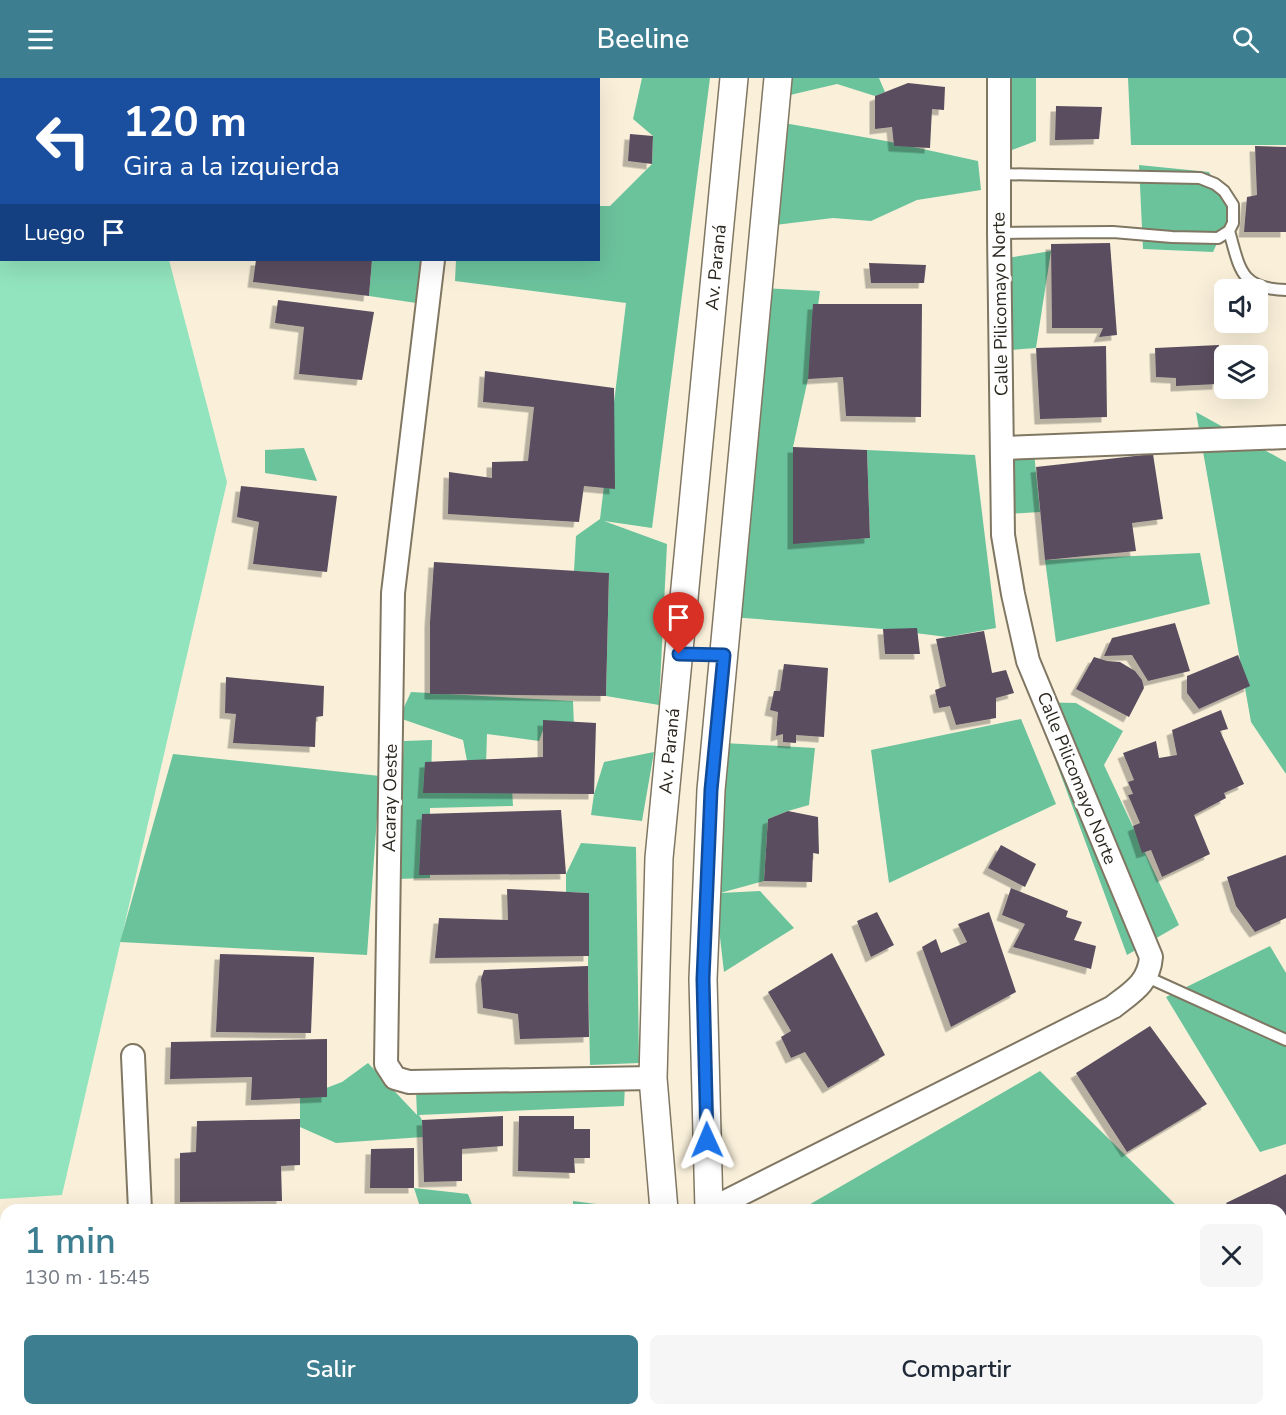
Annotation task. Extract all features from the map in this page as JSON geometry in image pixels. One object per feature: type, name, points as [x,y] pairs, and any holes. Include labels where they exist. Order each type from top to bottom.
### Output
[{"type":"street","name":"Av. Paraná","points":[[664,1204],[653,1078],[659,858],[734,78]]},
{"type":"street","points":[[709,1204],[703,979],[711,790],[778,78]]},
{"type":"street","name":"Calle Pilicomayo Norte","points":[[999,78],[998,174],[1004,535],[1013,594],[1028,661],[1151,957],[1147,977]]},
{"type":"street","name":"Acaray Oeste","points":[[433,261],[393,592],[386,1064],[395,1078],[409,1082],[653,1078]]},
{"type":"street","points":[[1003,448],[1286,437]]},
{"type":"street","points":[[679,654],[724,655]]},
{"type":"street","points":[[721,1204],[1113,1007],[1147,977]]},
{"type":"street","points":[[133,1056],[140,1204]]},
{"type":"lane","points":[[998,174],[1200,178],[1215,184],[1224,191],[1233,205],[1233,223],[1228,231],[1218,238],[1113,232],[999,233]]},
{"type":"lane","points":[[1228,231],[1240,272],[1255,284],[1270,290],[1286,290]]},
{"type":"lane","points":[[1147,977],[1286,1040]]},
{"type":"green space","points":[[642,78],[710,78],[652,528],[604,521],[667,544],[659,705],[606,696],[609,573],[574,571],[576,536],[600,519],[626,303],[455,281],[456,261],[600,261],[600,206],[610,206],[652,164],[653,136],[633,119]]},
{"type":"green space","points":[[791,78],[879,78],[885,92],[875,96],[837,84],[790,95]]},
{"type":"green space","points":[[1005,78],[1036,78],[1036,141],[1004,153]]},
{"type":"green space","points":[[1128,78],[1286,78],[1286,145],[1131,145]]},
{"type":"green space","points":[[784,123],[886,141],[978,161],[981,190],[917,200],[871,221],[833,218],[775,225]]},
{"type":"green space","points":[[1139,165],[1209,172],[1232,211],[1213,252],[1143,249]]},
{"type":"green space","points":[[1051,251],[1036,348],[1010,350],[1007,258]]},
{"type":"green space","points":[[0,261],[169,261],[227,482],[62,1195],[0,1199]]},
{"type":"green space","points":[[372,261],[425,261],[423,304],[369,296]]},
{"type":"green space","points":[[762,288],[820,291],[808,379],[793,447],[793,543],[870,538],[867,450],[975,455],[996,628],[947,637],[883,629],[731,617]]},
{"type":"green space","points":[[1196,412],[1286,462],[1286,774],[1251,722]]},
{"type":"green space","points":[[1011,444],[1034,452],[1040,512],[1006,514]]},
{"type":"green space","points":[[304,448],[317,481],[265,473],[265,450]]},
{"type":"green space","points":[[1200,553],[1210,604],[1056,642],[1045,560]]},
{"type":"green space","points":[[411,692],[573,701],[574,727],[545,725],[539,741],[487,734],[486,765],[468,766],[463,740],[399,718]]},
{"type":"green space","points":[[1034,702],[1076,703],[1123,731],[1104,765],[1179,925],[1127,955]]},
{"type":"green space","points":[[1021,719],[1056,804],[889,883],[871,750]]},
{"type":"green space","points":[[432,740],[431,787],[512,788],[513,806],[430,808],[430,878],[396,879],[404,741]]},
{"type":"green space","points":[[724,743],[815,748],[809,805],[768,819],[764,881],[720,893],[760,891],[794,928],[724,972],[715,894]]},
{"type":"green space","points":[[654,752],[642,821],[591,815],[594,794],[604,762]]},
{"type":"green space","points":[[173,754],[380,776],[367,955],[120,942]]},
{"type":"green space","points":[[581,843],[636,847],[639,1063],[590,1065],[589,893],[566,892],[566,874]]},
{"type":"green space","points":[[1270,946],[1286,973],[1286,1144],[1260,1152],[1166,997]]},
{"type":"green space","points":[[368,1063],[417,1115],[416,1091],[625,1085],[624,1106],[419,1115],[422,1120],[423,1137],[336,1143],[300,1127],[300,1098],[342,1082]]},
{"type":"green space","points":[[1040,1071],[1175,1204],[810,1204]]},
{"type":"green space","points":[[414,1188],[468,1194],[472,1204],[419,1204]]},
{"type":"green space","points":[[573,1201],[596,1204],[573,1204]]},
{"type":"building","points":[[908,83],[945,87],[944,110],[932,109],[930,148],[894,146],[892,127],[875,129],[875,96]]},
{"type":"building","points":[[1056,106],[1102,107],[1099,139],[1055,140]]},
{"type":"building","points":[[630,134],[653,136],[652,164],[628,161]]},
{"type":"building","points":[[1255,146],[1286,147],[1286,232],[1244,232],[1247,197],[1257,195]]},
{"type":"building","points":[[1110,243],[1117,335],[1099,337],[1103,328],[1052,328],[1051,244]]},
{"type":"building","points":[[256,261],[372,261],[369,296],[253,282]]},
{"type":"building","points":[[869,263],[926,265],[924,283],[871,283]]},
{"type":"building","points":[[278,300],[374,312],[362,380],[299,374],[304,327],[275,323]]},
{"type":"building","points":[[813,304],[922,304],[921,417],[846,416],[843,377],[808,379]]},
{"type":"building","points":[[1214,345],[1214,384],[1176,386],[1176,378],[1156,377],[1155,348]]},
{"type":"building","points":[[1106,346],[1107,417],[1040,419],[1036,348]]},
{"type":"building","points":[[485,371],[614,388],[615,489],[584,486],[579,522],[448,514],[449,472],[492,478],[492,462],[528,461],[534,407],[483,402]]},
{"type":"building","points":[[793,447],[867,450],[870,538],[793,544]]},
{"type":"building","points":[[1153,454],[1163,519],[1132,523],[1136,551],[1045,560],[1036,467]]},
{"type":"building","points":[[241,486],[337,496],[327,572],[253,564],[259,522],[237,517]]},
{"type":"building","points":[[434,562],[609,573],[606,696],[430,694],[430,622]]},
{"type":"building","points":[[1175,623],[1190,671],[1148,681],[1132,655],[1104,656],[1112,638]]},
{"type":"building","points":[[917,628],[920,654],[885,654],[883,629]]},
{"type":"building","points":[[984,631],[992,673],[1006,670],[1014,693],[996,698],[996,718],[956,725],[950,706],[939,708],[935,690],[946,686],[936,639]]},
{"type":"building","points":[[1238,655],[1250,686],[1199,709],[1187,693],[1187,676]]},
{"type":"building","points":[[1094,657],[1120,662],[1135,671],[1142,680],[1144,688],[1129,717],[1076,689]]},
{"type":"building","points":[[784,664],[828,668],[824,737],[796,735],[796,743],[783,742],[783,734],[776,736],[778,712],[770,710],[774,691],[780,691]]},
{"type":"building","points":[[226,677],[324,686],[323,716],[316,717],[315,747],[233,743],[236,714],[225,713]]},
{"type":"building","points":[[1221,710],[1228,729],[1220,731],[1244,784],[1224,793],[1226,798],[1194,815],[1210,854],[1162,877],[1151,850],[1142,853],[1133,826],[1140,823],[1128,795],[1133,794],[1128,782],[1134,780],[1123,753],[1156,741],[1159,758],[1177,755],[1172,730]]},
{"type":"building","points":[[543,720],[596,723],[594,794],[423,793],[425,762],[543,757]]},
{"type":"building","points":[[561,810],[566,874],[419,875],[422,814]]},
{"type":"building","points":[[788,811],[818,817],[819,854],[813,853],[812,882],[764,881],[768,819]]},
{"type":"building","points":[[1001,845],[1036,864],[1025,887],[988,868]]},
{"type":"building","points":[[1286,855],[1286,918],[1255,932],[1236,906],[1227,877]]},
{"type":"building","points":[[1011,888],[1068,911],[1066,917],[1082,922],[1074,940],[1096,946],[1091,969],[1013,947],[1025,924],[1002,915]]},
{"type":"building","points":[[507,889],[589,893],[589,956],[435,958],[439,918],[508,920]]},
{"type":"building","points":[[877,912],[894,945],[871,957],[857,921]]},
{"type":"building","points":[[989,912],[1016,992],[951,1027],[922,947],[936,939],[941,953],[967,942],[958,924]]},
{"type":"building","points":[[832,953],[885,1055],[828,1088],[805,1052],[791,1058],[781,1037],[791,1031],[768,992]]},
{"type":"building","points":[[220,954],[314,957],[311,1033],[216,1032]]},
{"type":"building","points":[[588,966],[589,1037],[520,1039],[518,1014],[483,1008],[481,979],[484,970]]},
{"type":"building","points":[[1150,1026],[1207,1104],[1127,1152],[1076,1073]]},
{"type":"building","points":[[327,1039],[327,1097],[251,1100],[252,1077],[170,1079],[171,1042]]},
{"type":"building","points":[[503,1116],[503,1146],[462,1149],[462,1181],[424,1182],[422,1120]]},
{"type":"building","points":[[519,1116],[574,1116],[574,1129],[590,1129],[590,1158],[574,1158],[575,1173],[518,1171]]},
{"type":"building","points":[[300,1119],[300,1165],[281,1166],[282,1201],[180,1202],[180,1153],[196,1152],[197,1121]]},
{"type":"building","points":[[414,1148],[414,1188],[370,1188],[371,1149]]},
{"type":"building","points":[[1286,1174],[1286,1204],[1226,1203]]},
{"type":"route","points":[[679,654],[724,655],[711,790],[703,979],[707,1140]]}]
